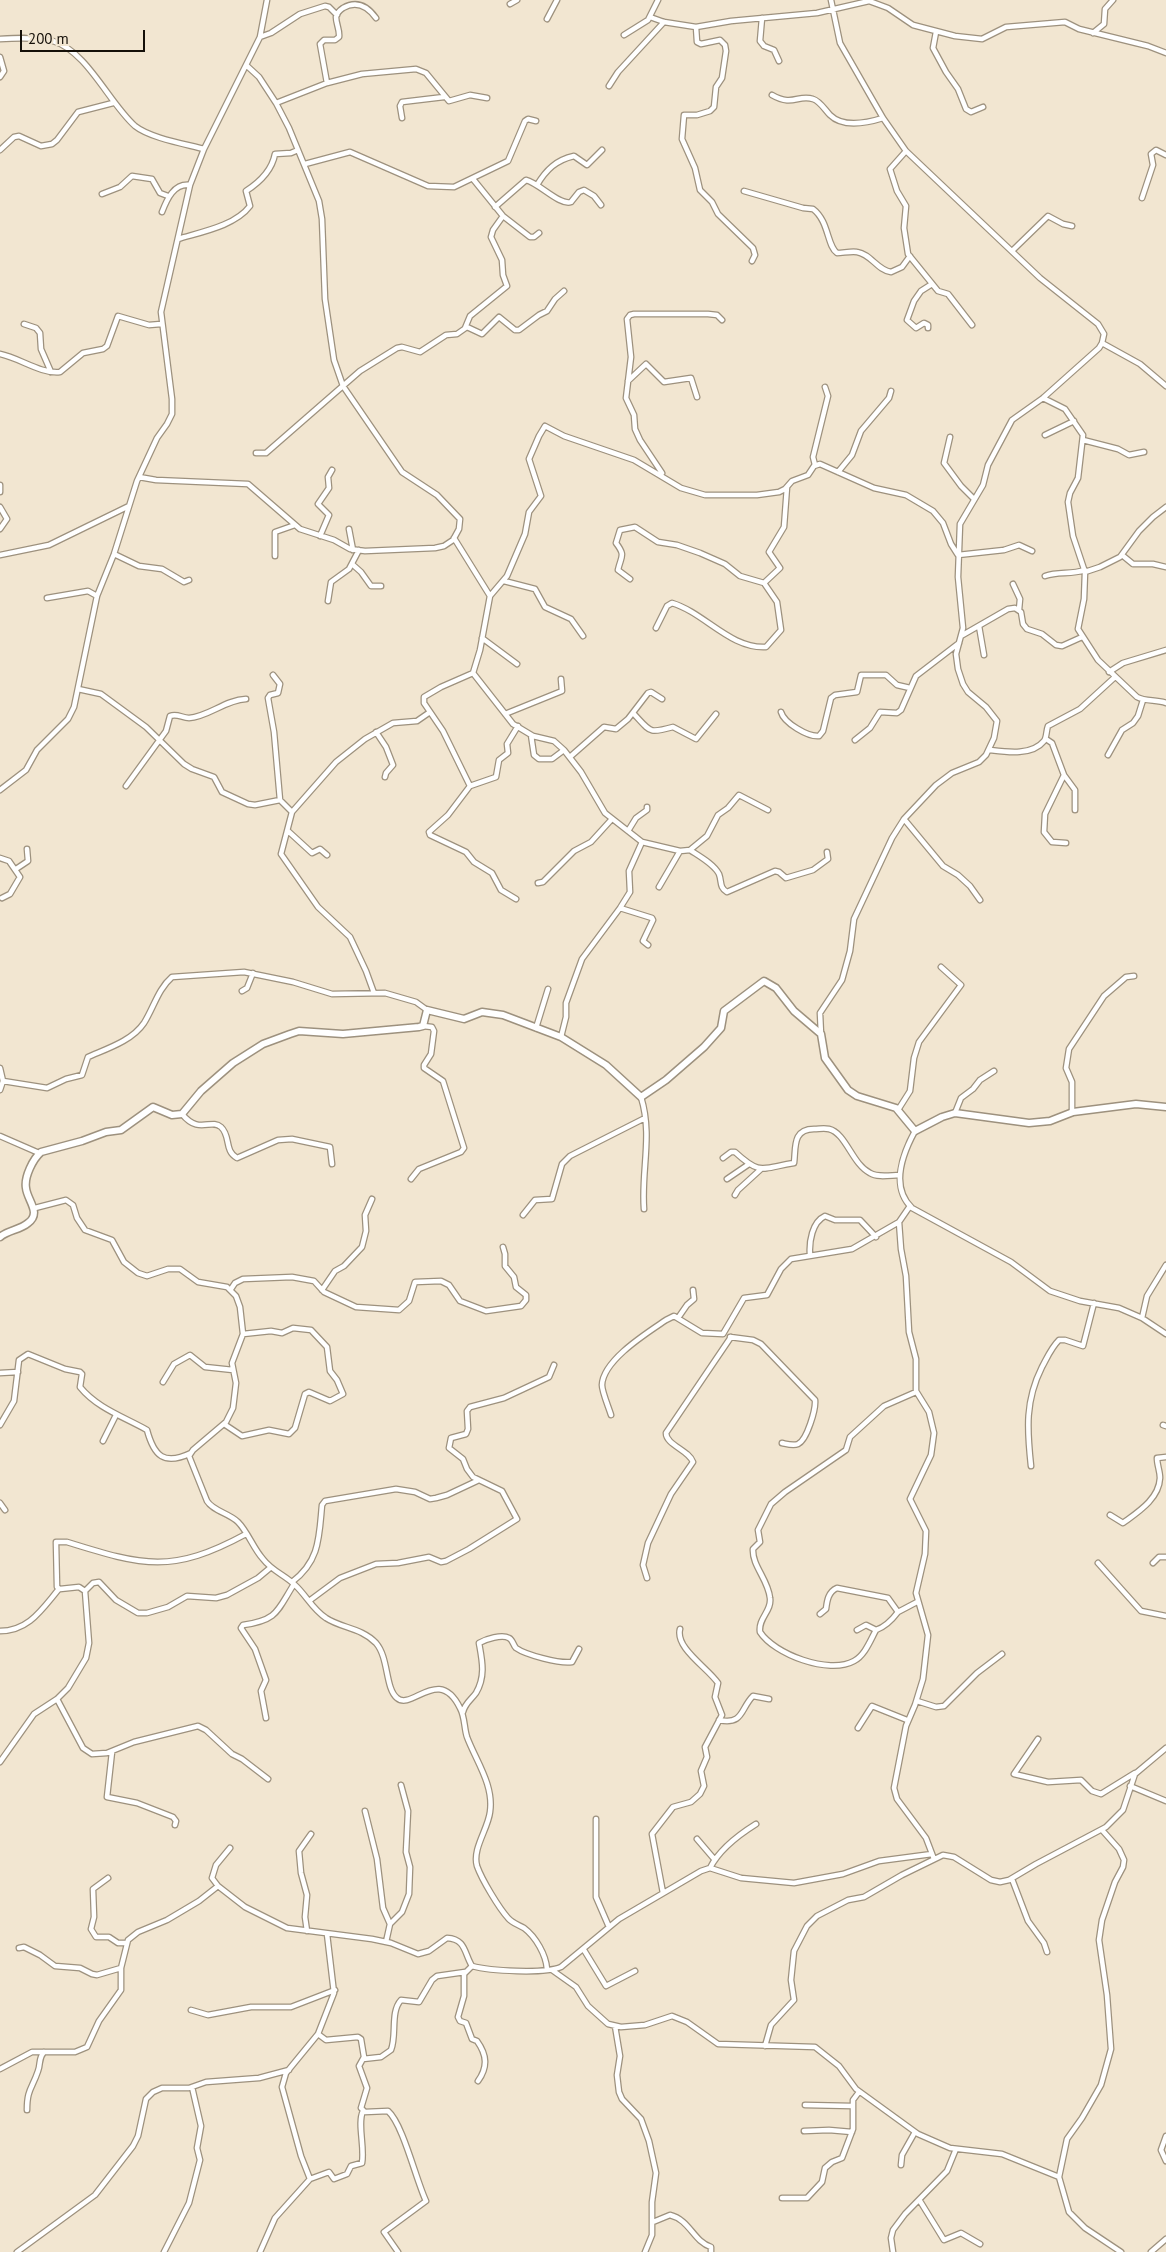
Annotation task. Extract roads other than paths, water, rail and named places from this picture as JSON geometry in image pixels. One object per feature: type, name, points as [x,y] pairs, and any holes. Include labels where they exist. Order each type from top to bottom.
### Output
[{"type":"street","points":[[0,790],[24,772],[41,745],[68,719],[74,707],[97,596],[114,554],[139,477],[157,438],[168,424],[172,414],[161,304],[174,262],[184,206],[204,149],[260,37],[267,0]]},
{"type":"street","points":[[510,4],[517,0]]},
{"type":"street","points":[[548,19],[556,0]]},
{"type":"street","points":[[624,35],[644,24],[650,17],[658,0]]},
{"type":"street","points":[[831,0],[840,43],[883,118],[906,151],[1040,278],[1101,326],[1104,334],[1102,343],[1086,361],[1043,398],[1012,420],[988,465],[983,485],[961,520],[958,555],[962,636],[956,659],[963,684],[997,721],[990,750],[979,762],[952,773],[917,804],[904,819],[892,838],[854,919],[848,962],[842,980],[820,1013],[825,1058],[848,1090],[857,1096],[887,1104],[898,1110],[915,1131]]},
{"type":"street","points":[[1092,33],[1104,24],[1105,9],[1113,0]]},
{"type":"street","points":[[650,17],[664,22],[696,27],[817,13],[869,1],[888,8],[909,23],[936,32],[978,39],[1006,27],[1066,22],[1079,30],[1148,46],[1166,53]]},
{"type":"street","points":[[337,15],[346,5],[358,3],[368,8],[376,18]]},
{"type":"street","points":[[260,37],[271,33],[300,14],[325,6],[329,7],[337,15],[339,37],[335,40],[324,40],[320,44],[327,83]]},
{"type":"street","points":[[762,18],[760,41],[764,46],[774,50],[779,61]]},
{"type":"street","points":[[610,86],[618,72],[664,22]]},
{"type":"street","points":[[696,27],[699,44],[719,40],[725,45],[726,51],[722,78],[716,87],[714,107],[710,111],[697,115],[684,115],[682,139],[695,168],[700,190],[712,202],[718,214],[753,248],[755,255],[752,261]]},
{"type":"street","points":[[936,32],[933,48],[958,89],[966,109],[971,112],[983,107]]},
{"type":"street","points":[[0,39],[43,40],[63,46],[79,59],[113,103],[141,130],[204,149]]},
{"type":"street","points":[[0,57],[4,71],[0,77]]},
{"type":"street","points":[[139,477],[156,480],[248,484],[300,529],[356,550],[435,548],[444,546],[454,538],[460,524],[457,515],[433,492],[402,472],[343,386],[334,360],[325,299],[322,219],[319,201],[305,164],[276,103],[259,77],[246,65]]},
{"type":"street","points":[[276,103],[327,83],[362,74],[418,69],[426,73],[444,97],[451,101],[470,94],[488,98]]},
{"type":"street","points":[[772,96],[783,102],[809,98],[815,99],[831,116],[840,121],[860,123],[883,118]]},
{"type":"street","points":[[402,118],[400,105],[402,102],[444,97]]},
{"type":"street","points":[[0,150],[17,137],[41,146],[52,144],[78,112],[113,103]]},
{"type":"street","points":[[305,164],[347,152],[432,187],[454,187],[508,161],[514,151],[525,121],[528,119],[536,121]]},
{"type":"street","points":[[178,239],[214,228],[234,219],[248,209],[250,206],[246,191],[259,182],[270,169],[275,154],[290,153],[298,150]]},
{"type":"street","points":[[537,185],[556,163],[574,156],[587,165],[602,150]]},
{"type":"street","points":[[1142,198],[1153,165],[1152,152],[1156,150],[1166,155]]},
{"type":"street","points":[[906,151],[890,169],[897,191],[906,206],[904,228],[910,256],[932,284],[940,292],[948,294],[972,325]]},
{"type":"street","points":[[102,194],[120,187],[132,176],[152,179],[160,192],[168,196]]},
{"type":"street","points":[[472,179],[503,216],[530,237],[534,237],[539,232]]},
{"type":"street","points":[[495,207],[523,181],[529,181],[537,185],[566,203],[571,202],[580,191],[586,190],[601,205]]},
{"type":"street","points":[[162,212],[168,196],[180,186],[190,185]]},
{"type":"street","points":[[744,191],[815,210],[826,225],[833,250],[837,253],[859,252],[874,260],[882,269],[891,272],[902,267],[910,256]]},
{"type":"street","points":[[256,454],[266,454],[360,372],[397,348],[402,347],[420,352],[446,335],[456,335],[465,328],[470,316],[507,286],[503,275],[502,260],[491,237],[493,230],[503,216]]},
{"type":"street","points":[[1012,250],[1048,216],[1063,224],[1072,226]]},
{"type":"street","points":[[928,328],[924,322],[916,328],[907,320],[918,296],[932,284]]},
{"type":"street","points":[[465,328],[469,327],[482,334],[499,317],[515,330],[520,330],[547,311],[555,299],[564,291]]},
{"type":"street","points":[[664,476],[635,429],[634,416],[626,398],[631,357],[626,320],[628,316],[708,314],[717,315],[722,320]]},
{"type":"street","points":[[0,354],[51,372],[60,372],[85,352],[104,348],[118,316],[149,325],[162,324]]},
{"type":"street","points":[[24,324],[36,328],[40,332],[41,349],[51,372]]},
{"type":"street","points":[[1102,343],[1135,361],[1166,386]]},
{"type":"street","points":[[628,382],[635,372],[646,364],[664,382],[691,378],[697,397]]},
{"type":"street","points":[[815,465],[813,458],[828,396],[825,387]]},
{"type":"street","points":[[838,472],[852,456],[861,431],[888,398],[891,391]]},
{"type":"street","points":[[1043,398],[1063,408],[1083,435],[1078,478],[1070,492],[1068,502],[1073,536],[1085,571],[1084,599],[1077,625],[1082,637],[1110,672],[1143,700],[1159,700],[1166,703]]},
{"type":"street","points":[[1045,435],[1074,421]]},
{"type":"street","points":[[470,786],[443,731],[424,702],[425,696],[473,673],[490,596],[504,581],[522,541],[529,512],[541,496],[529,459],[538,436],[545,426],[564,436],[634,460],[664,476],[681,488],[705,495],[757,495],[779,492],[792,481],[808,475],[815,465],[820,464],[874,488],[906,494],[933,511],[943,523],[951,544],[958,555]]},
{"type":"street","points":[[950,437],[944,462],[961,486],[974,499]]},
{"type":"street","points":[[1083,440],[1118,449],[1129,455],[1144,452]]},
{"type":"street","points":[[320,536],[329,514],[318,503],[329,488],[328,477],[332,470]]},
{"type":"street","points":[[0,485],[0,492]]},
{"type":"street","points":[[764,583],[780,568],[769,552],[784,527],[787,487]]},
{"type":"street","points":[[0,506],[7,519],[0,529]]},
{"type":"street","points":[[0,556],[49,545],[129,506]]},
{"type":"street","points":[[1045,576],[1058,572],[1069,574],[1100,568],[1122,555],[1139,531],[1153,517],[1166,508]]},
{"type":"street","points":[[275,556],[275,532],[295,525]]},
{"type":"street","points":[[630,579],[618,570],[623,558],[622,550],[616,543],[620,530],[634,527],[658,542],[677,545],[700,553],[725,564],[740,576],[764,583],[777,602],[781,630],[766,648],[756,647],[717,629],[704,618],[672,603],[667,606],[656,628]]},
{"type":"street","points":[[328,600],[331,581],[347,571],[352,564],[356,550],[348,529]]},
{"type":"street","points":[[454,538],[490,596]]},
{"type":"street","points":[[958,555],[1004,550],[1019,545],[1032,551]]},
{"type":"street","points":[[114,554],[138,566],[165,570],[186,583],[189,580]]},
{"type":"street","points":[[1122,555],[1133,564],[1166,566]]},
{"type":"street","points":[[352,564],[361,572],[371,586],[380,586]]},
{"type":"street","points":[[504,581],[535,589],[546,607],[571,619],[582,636]]},
{"type":"street","points":[[1012,584],[1020,598],[1018,610],[1025,627],[1042,634],[1056,645],[1062,646],[1082,637]]},
{"type":"street","points":[[47,598],[88,591],[97,596]]},
{"type":"street","points":[[962,636],[1008,609],[1018,610]]},
{"type":"street","points":[[979,626],[984,655]]},
{"type":"street","points":[[482,638],[517,664]]},
{"type":"street","points":[[855,740],[872,726],[880,712],[902,710],[916,676],[959,643]]},
{"type":"street","points":[[1110,672],[1123,663],[1166,650]]},
{"type":"street","points":[[473,673],[505,714],[518,726],[531,735],[554,741],[571,756],[588,782],[600,807],[612,820],[642,842],[680,851],[690,850],[707,836],[718,815],[728,808],[738,795],[768,810]]},
{"type":"street","points":[[781,712],[784,718],[806,735],[819,736],[823,731],[831,698],[835,695],[858,692],[859,678],[862,674],[886,675],[897,685],[910,688]]},
{"type":"street","points":[[273,675],[280,684],[278,693],[270,695],[268,698],[274,732],[280,800],[292,812]]},
{"type":"street","points":[[990,750],[1020,753],[1040,744],[1046,739],[1048,726],[1080,708],[1115,676]]},
{"type":"street","points":[[505,714],[562,691],[561,679]]},
{"type":"street","points":[[78,689],[101,694],[140,722],[192,769],[214,777],[222,792],[252,805],[280,800]]},
{"type":"street","points":[[571,756],[602,728],[608,726],[618,728],[633,713],[649,692],[662,699]]},
{"type":"street","points":[[126,786],[160,740],[172,715],[190,718],[232,701],[246,699]]},
{"type":"street","points":[[1108,755],[1122,730],[1138,716],[1143,700]]},
{"type":"street","points":[[374,993],[351,939],[318,906],[281,854],[281,848],[288,831],[292,812],[345,754],[376,732],[395,723],[418,721],[430,712]]},
{"type":"street","points":[[633,713],[650,730],[659,732],[673,727],[696,739],[716,714]]},
{"type":"street","points":[[516,900],[500,890],[492,873],[474,862],[466,852],[429,833],[448,815],[470,786],[496,778],[499,760],[508,753],[507,744],[518,726]]},
{"type":"street","points":[[376,732],[386,747],[393,765],[385,777]]},
{"type":"street","points":[[531,735],[534,755],[539,759],[554,758],[564,750]]},
{"type":"street","points":[[1046,739],[1052,743],[1064,775],[1075,790],[1075,810]]},
{"type":"street","points":[[1064,775],[1045,813],[1044,827],[1046,835],[1052,842],[1066,843]]},
{"type":"street","points":[[628,831],[636,818],[647,810],[647,807]]},
{"type":"street","points":[[904,819],[944,866],[972,889],[980,900]]},
{"type":"street","points":[[538,883],[543,882],[574,851],[591,842],[612,820]]},
{"type":"street","points":[[288,831],[312,854],[320,850],[327,855]]},
{"type":"street","points":[[561,1037],[566,1017],[566,1003],[582,958],[630,892],[629,871],[642,842]]},
{"type":"street","points":[[16,869],[28,861],[27,849]]},
{"type":"street","points":[[690,850],[710,864],[718,873],[720,884],[727,892],[775,871],[786,878],[811,871],[828,859],[827,852]]},
{"type":"street","points":[[659,887],[680,851]]},
{"type":"street","points":[[0,858],[9,861],[16,869],[20,879],[8,896],[2,898]]},
{"type":"street","points":[[620,908],[652,918],[653,920],[643,942],[648,946]]},
{"type":"street","points":[[898,1110],[910,1091],[918,1042],[961,985],[941,967]]},
{"type":"street","points":[[3,1080],[47,1088],[66,1079],[82,1075],[88,1057],[106,1050],[140,1027],[162,987],[172,977],[229,972],[253,974],[306,985],[332,994],[374,993],[405,998],[420,1003],[427,1010],[464,1019],[482,1012],[497,1014],[561,1037],[606,1065],[640,1097],[646,1113],[648,1136],[643,1190],[644,1209]]},
{"type":"street","points":[[242,992],[249,986],[253,974]]},
{"type":"street","points":[[1072,1113],[1072,1082],[1066,1068],[1069,1049],[1104,996],[1126,977],[1134,976]]},
{"type":"street","points":[[640,1097],[666,1080],[704,1047],[722,1028],[724,1011],[758,984],[766,982],[776,988],[794,1011],[821,1034]]},
{"type":"street","points":[[536,1028],[548,989]]},
{"type":"street","points":[[423,1026],[427,1010]]},
{"type":"street","points":[[182,1114],[201,1091],[233,1063],[263,1044],[290,1034],[300,1031],[343,1034],[423,1026],[432,1027],[434,1031],[431,1054],[424,1068],[443,1081],[464,1148],[461,1152],[416,1171],[411,1179]]},
{"type":"street","points":[[0,1068],[3,1080],[0,1090]]},
{"type":"street","points":[[955,1113],[961,1098],[973,1090],[980,1080],[994,1071]]},
{"type":"street","points":[[1166,1107],[1136,1104],[1072,1113],[1050,1120],[1030,1123],[955,1113],[942,1117],[915,1131],[907,1147],[900,1175],[902,1187],[910,1206],[1011,1262],[1050,1291],[1080,1301],[1119,1308],[1142,1318],[1166,1334]]},
{"type":"street","points":[[35,1208],[27,1194],[25,1184],[30,1169],[39,1153],[77,1143],[106,1132],[121,1130],[152,1107],[172,1114],[182,1114],[196,1125],[214,1124],[220,1126],[225,1132],[228,1148],[238,1158],[275,1141],[292,1139],[330,1147],[332,1164]]},
{"type":"street","points":[[523,1215],[535,1200],[552,1198],[562,1164],[570,1156],[645,1118]]},
{"type":"street","points":[[735,1195],[761,1169],[794,1163],[794,1145],[800,1133],[808,1129],[828,1129],[840,1137],[858,1164],[866,1171],[875,1175],[900,1175]]},
{"type":"street","points":[[0,1136],[34,1149],[39,1153]]},
{"type":"street","points":[[722,1158],[731,1152],[735,1152],[749,1164],[761,1169]]},
{"type":"street","points":[[727,1179],[749,1164]]},
{"type":"street","points":[[0,1426],[14,1401],[19,1360],[28,1354],[49,1361],[64,1369],[78,1371],[82,1374],[81,1388],[116,1415],[147,1430],[150,1444],[161,1456],[177,1459],[191,1453],[224,1424],[229,1418],[235,1401],[236,1383],[233,1358],[243,1334],[240,1307],[231,1289],[198,1282],[180,1269],[168,1269],[147,1276],[141,1275],[124,1262],[112,1240],[85,1230],[69,1201],[63,1199],[35,1208]]},
{"type":"street","points":[[322,1290],[335,1271],[344,1266],[362,1247],[366,1231],[365,1215],[372,1199]]},
{"type":"street","points":[[611,1415],[602,1385],[609,1366],[619,1356],[666,1320],[674,1316],[702,1333],[716,1335],[726,1332],[744,1298],[767,1295],[787,1262],[794,1258],[810,1255],[844,1252],[876,1237],[899,1222],[910,1206]]},
{"type":"street","points":[[0,1237],[29,1223],[35,1208]]},
{"type":"street","points":[[810,1255],[809,1244],[816,1223],[825,1216],[835,1220],[860,1220],[876,1237]]},
{"type":"street","points":[[899,1222],[906,1276],[909,1332],[916,1359],[916,1392],[929,1412],[934,1433],[931,1454],[910,1499],[925,1527],[924,1561],[916,1588],[917,1602],[928,1635],[923,1678],[917,1701],[908,1720],[895,1792],[897,1799],[921,1829],[934,1859]]},
{"type":"street","points":[[231,1289],[235,1283],[243,1279],[287,1276],[312,1280],[322,1290],[358,1308],[399,1310],[409,1301],[415,1282],[438,1280],[449,1286],[460,1301],[486,1311],[521,1306],[526,1300],[526,1294],[516,1287],[514,1278],[505,1266],[506,1254],[503,1247]]},
{"type":"street","points":[[1142,1318],[1147,1296],[1166,1265]]},
{"type":"street","points":[[678,1318],[687,1304],[694,1299],[693,1290]]},
{"type":"street","points":[[1031,1466],[1028,1422],[1029,1401],[1036,1380],[1058,1340],[1065,1340],[1083,1346],[1094,1303]]},
{"type":"street","points":[[224,1424],[242,1436],[269,1430],[289,1434],[295,1428],[305,1394],[309,1392],[330,1401],[343,1394],[337,1380],[330,1371],[327,1348],[311,1330],[293,1328],[282,1333],[271,1331],[243,1334]]},
{"type":"street","points":[[726,1332],[731,1337],[754,1340],[761,1344],[815,1400],[808,1429],[802,1440],[793,1445],[782,1443]]},
{"type":"street","points":[[647,1578],[644,1565],[648,1543],[671,1494],[693,1462],[688,1454],[668,1439],[666,1433],[731,1337]]},
{"type":"street","points":[[163,1382],[174,1364],[190,1355],[205,1367],[233,1370]]},
{"type":"street","points":[[309,1601],[340,1578],[376,1564],[398,1563],[429,1557],[441,1562],[446,1561],[470,1549],[517,1519],[502,1491],[469,1473],[464,1459],[449,1448],[451,1438],[465,1436],[468,1432],[468,1409],[504,1398],[549,1377],[554,1365]]},
{"type":"street","points":[[0,1373],[18,1372]]},
{"type":"street","points":[[916,1392],[884,1406],[850,1437],[846,1450],[785,1492],[771,1504],[758,1530],[760,1542],[753,1549],[753,1558],[767,1582],[771,1602],[760,1623],[760,1632],[773,1645],[812,1663],[847,1664],[862,1655],[876,1630],[893,1619],[898,1612],[917,1602]]},
{"type":"street","points":[[103,1440],[116,1415]]},
{"type":"street","points":[[191,1453],[190,1460],[208,1504],[234,1518],[270,1568],[293,1583],[327,1619],[364,1634],[375,1642],[383,1656],[392,1692],[397,1699],[406,1701],[429,1690],[440,1689],[452,1698],[462,1713],[467,1736],[486,1779],[490,1804],[489,1817],[477,1857],[478,1868],[507,1917],[534,1938],[550,1970],[576,1987],[585,2002],[601,2020],[615,2026],[645,2025],[672,2016],[687,2022],[718,2044],[800,2045],[815,2047],[843,2070],[859,2092],[915,2132],[939,2145],[956,2149],[1002,2154],[1059,2177]]},
{"type":"street","points":[[1110,1515],[1122,1523],[1147,1505],[1154,1496],[1160,1478],[1157,1458],[1166,1457]]},
{"type":"street","points":[[266,1718],[261,1691],[266,1680],[255,1649],[241,1628],[271,1618],[283,1604],[293,1583],[306,1570],[316,1551],[322,1505],[326,1501],[396,1489],[415,1492],[430,1499],[447,1495],[479,1480]]},
{"type":"street","points":[[0,1502],[5,1510]]},
{"type":"street","points":[[59,1589],[57,1585],[55,1546],[58,1541],[135,1561],[160,1563],[189,1559],[210,1552],[246,1534]]},
{"type":"street","points":[[1153,1563],[1159,1557],[1166,1557]]},
{"type":"street","points":[[1098,1563],[1141,1611],[1166,1616]]},
{"type":"street","points":[[0,1762],[34,1714],[57,1700],[68,1688],[88,1655],[85,1591],[93,1583],[99,1582],[116,1600],[138,1613],[148,1613],[168,1607],[187,1596],[216,1598],[226,1596],[258,1578],[270,1568]]},
{"type":"street","points":[[0,1631],[13,1630],[31,1621],[42,1611],[59,1589],[79,1587],[85,1591]]},
{"type":"street","points":[[820,1614],[826,1609],[827,1600],[831,1592],[837,1588],[888,1598],[898,1612]]},
{"type":"street","points":[[857,1630],[866,1625],[876,1630]]},
{"type":"street","points":[[663,1893],[652,1834],[673,1807],[694,1800],[703,1790],[704,1781],[701,1771],[707,1757],[705,1747],[722,1715],[715,1697],[718,1682],[686,1649],[680,1639],[680,1629]]},
{"type":"street","points":[[462,1713],[466,1703],[478,1690],[481,1678],[483,1658],[479,1643],[491,1638],[507,1638],[511,1639],[519,1649],[559,1663],[572,1662],[579,1649]]},
{"type":"street","points":[[917,1701],[936,1707],[944,1706],[979,1670],[1002,1654]]},
{"type":"street","points":[[719,1720],[729,1722],[739,1718],[753,1696],[769,1699]]},
{"type":"street","points":[[57,1700],[83,1748],[88,1752],[97,1755],[112,1752],[134,1742],[198,1726],[206,1730],[249,1767],[268,1779]]},
{"type":"street","points":[[858,1728],[872,1706],[908,1720]]},
{"type":"street","points":[[1038,1739],[1014,1774],[1048,1782],[1079,1779],[1094,1792],[1100,1794],[1137,1772],[1166,1748]]},
{"type":"street","points":[[112,1752],[107,1798],[137,1803],[173,1818],[176,1820],[175,1825]]},
{"type":"street","points":[[765,2046],[772,2025],[794,2000],[791,1980],[794,1951],[800,1936],[812,1921],[840,1904],[864,1898],[902,1875],[942,1856],[951,1856],[991,1880],[1000,1882],[1012,1879],[1036,1864],[1102,1830],[1121,1813],[1137,1772]]},
{"type":"street","points":[[386,1942],[390,1924],[402,1912],[409,1894],[410,1867],[406,1852],[408,1811],[401,1785]]},
{"type":"street","points":[[1130,1786],[1166,1801]]},
{"type":"street","points":[[365,1811],[377,1859],[383,1908],[390,1924]]},
{"type":"street","points":[[596,1820],[596,1897],[609,1927]]},
{"type":"street","points":[[363,2059],[381,2056],[391,2050],[394,2042],[396,2009],[401,2000],[419,2002],[432,1980],[437,1976],[464,1972],[472,1966],[520,1971],[550,1970],[561,1967],[635,1908],[710,1868],[715,1860],[742,1834],[756,1824]]},
{"type":"street","points":[[1102,1830],[1119,1849],[1124,1860],[1102,1920],[1099,1940],[1107,1995],[1111,2049],[1101,2085],[1079,2123],[1067,2139],[1059,2177],[1069,2212],[1085,2228],[1121,2252]]},
{"type":"street","points":[[307,1931],[305,1917],[307,1895],[298,1850],[311,1834]]},
{"type":"street","points":[[697,1839],[715,1860]]},
{"type":"street","points":[[230,1848],[214,1870],[212,1878],[218,1886],[239,1904],[280,1925],[307,1931],[386,1942],[422,1954],[443,1940],[452,1938],[465,1948],[472,1966]]},
{"type":"street","points":[[710,1868],[741,1878],[794,1883],[842,1874],[879,1861],[932,1854]]},
{"type":"street","points":[[108,1878],[93,1889],[94,1917],[91,1929],[96,1937],[109,1937],[118,1943],[126,1943]]},
{"type":"street","points":[[1012,1879],[1028,1921],[1044,1943],[1047,1952]]},
{"type":"street","points":[[0,2069],[32,2052],[75,2052],[87,2047],[101,2017],[121,1990],[121,1968],[126,1943],[134,1934],[167,1920],[199,1901],[218,1886]]},
{"type":"street","points":[[310,2178],[301,2156],[282,2091],[284,2078],[289,2070],[318,2034],[335,1990],[326,1944],[327,1934]]},
{"type":"street","points":[[20,1948],[24,1947],[40,1955],[55,1966],[80,1968],[92,1974],[121,1968]]},
{"type":"street","points":[[584,1950],[606,1986],[635,1971]]},
{"type":"street","points":[[464,1972],[464,1996],[458,2017],[460,2021],[466,2024],[472,2039],[477,2041],[483,2051],[486,2069],[478,2081]]},
{"type":"street","points":[[191,2010],[208,2015],[251,2007],[291,2008],[335,1990]]},
{"type":"street","points":[[615,2026],[620,2056],[617,2075],[618,2092],[641,2119],[653,2157],[657,2179],[652,2202],[653,2222],[650,2243],[645,2252]]},
{"type":"street","points":[[260,2252],[275,2218],[310,2178],[328,2172],[334,2179],[347,2174],[351,2166],[362,2164],[363,2133],[359,2121],[363,2111],[361,2106],[366,2088],[359,2064],[363,2059],[362,2041],[360,2038],[326,2040],[318,2034]]},
{"type":"street","points":[[27,2110],[27,2096],[38,2071],[39,2059],[44,2052]]},
{"type":"street","points":[[17,2252],[95,2196],[135,2143],[145,2101],[150,2094],[162,2088],[192,2087],[206,2082],[255,2078],[289,2070]]},
{"type":"street","points":[[164,2252],[189,2203],[200,2160],[198,2148],[201,2126],[192,2087]]},
{"type":"street","points":[[782,2198],[804,2199],[810,2195],[822,2182],[825,2168],[832,2162],[842,2158],[854,2122],[852,2106],[854,2097],[859,2092]]},
{"type":"street","points":[[805,2106],[852,2106]]},
{"type":"street","points":[[363,2111],[386,2111],[392,2115],[426,2201],[384,2232],[398,2252]]},
{"type":"street","points":[[804,2131],[829,2130],[852,2132]]},
{"type":"street","points":[[901,2165],[902,2155],[915,2132]]},
{"type":"street","points":[[1166,2136],[1162,2152],[1166,2161]]},
{"type":"street","points":[[893,2252],[891,2238],[893,2230],[905,2214],[948,2171],[956,2149]]},
{"type":"street","points":[[920,2200],[944,2240],[961,2233],[980,2244]]},
{"type":"street","points":[[653,2222],[670,2215],[682,2219],[702,2243],[711,2248],[711,2252]]},
{"type":"street","points":[[1151,2252],[1166,2239]]}]
